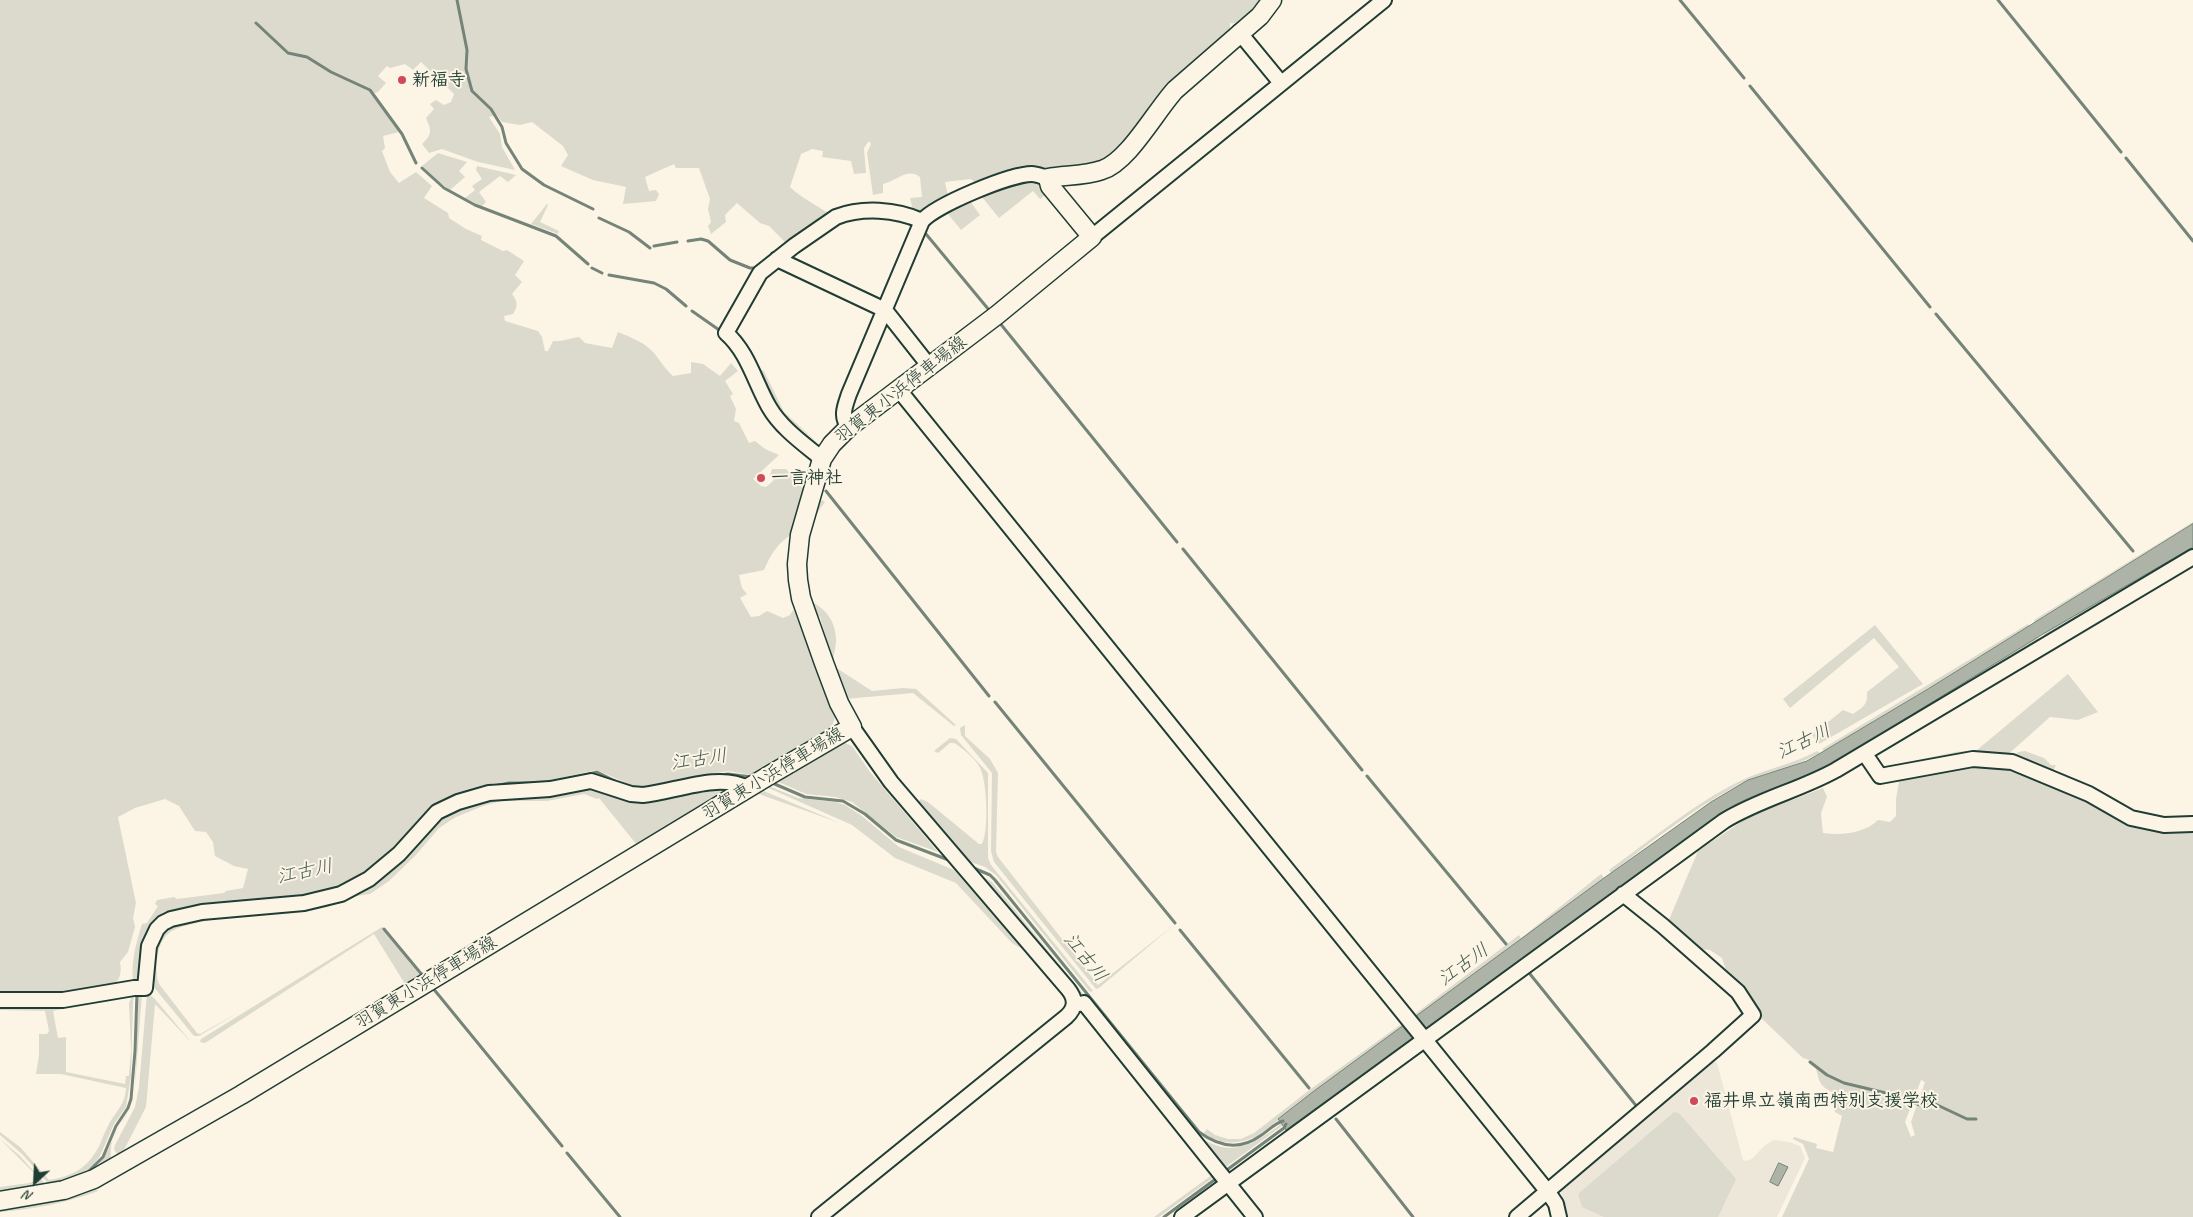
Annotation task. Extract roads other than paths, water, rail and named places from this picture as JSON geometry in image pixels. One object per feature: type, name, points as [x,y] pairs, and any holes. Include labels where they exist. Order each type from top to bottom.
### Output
[{"type":"main road","points":[[1092,237],[1050,186],[1048,178],[1102,170],[1121,159],[1168,97],[1239,32],[1260,16],[1272,0]]},
{"type":"main road","name":"羽賀東小浜停車場線","points":[[0,1201],[64,1190],[94,1179],[258,1085],[852,727],[839,703],[806,614],[798,580],[800,536],[822,459],[832,444],[849,427],[930,367],[1092,237]]},
{"type":"street","points":[[1092,237],[1384,0]]},
{"type":"street","points":[[1239,32],[1281,84]]},
{"type":"street","points":[[849,427],[844,421],[843,416],[847,400],[922,221],[937,208],[1004,181],[1033,174],[1048,178]]},
{"type":"street","points":[[822,459],[795,436],[770,409],[739,347],[726,334],[760,273],[818,228],[843,214],[881,211],[914,217],[922,221]]},
{"type":"street","points":[[778,259],[885,310],[930,367]]},
{"type":"street","points":[[899,390],[1548,1192],[1556,1204],[1559,1217]]},
{"type":"street","points":[[1182,1217],[1224,1178],[1746,807],[1801,788],[1865,754],[2193,557]]},
{"type":"street","points":[[819,1217],[1066,1017],[1074,1005],[1074,997],[1068,988],[874,762],[852,727]]},
{"type":"street","points":[[1865,754],[1880,776],[1973,759],[2012,762],[2081,790],[2131,818],[2164,825],[2193,824]]},
{"type":"street","points":[[0,1000],[63,1000],[137,987],[145,988],[149,946],[157,929],[163,923],[170,919],[193,914],[304,903],[341,894],[369,879],[390,862],[437,812],[477,796],[509,790],[550,789],[591,781],[631,794],[643,795],[723,781],[740,784],[758,782]]},
{"type":"street","points":[[1517,1217],[1753,1015],[1738,992],[1663,926],[1623,894]]},
{"type":"street","points":[[1074,1005],[1084,1004],[1255,1217]]},
{"type":"waterway","points":[[457,0],[467,50],[466,69],[472,91],[491,109],[502,127],[506,143],[522,169],[544,185],[593,209]]},
{"type":"waterway","points":[[1680,0],[1744,78]]},
{"type":"waterway","points":[[1998,0],[2121,152]]},
{"type":"waterway","points":[[256,23],[288,53],[307,57],[331,72],[370,90],[402,134],[416,163]]},
{"type":"waterway","points":[[1750,86],[1930,307]]},
{"type":"waterway","points":[[2126,158],[2193,241]]},
{"type":"waterway","points":[[422,168],[444,188],[475,205],[556,236],[588,264]]},
{"type":"waterway","points":[[599,218],[629,232],[650,248]]},
{"type":"waterway","points":[[926,234],[989,310]]},
{"type":"waterway","points":[[688,241],[701,239],[708,241],[730,260],[750,268],[758,268]]},
{"type":"waterway","points":[[654,246],[677,242]]},
{"type":"waterway","points":[[592,268],[602,273]]},
{"type":"waterway","points":[[609,275],[654,283],[666,289],[686,306]]},
{"type":"waterway","points":[[692,311],[722,332]]},
{"type":"waterway","points":[[1936,314],[2133,551]]},
{"type":"waterway","points":[[999,322],[1177,542]]},
{"type":"waterway","points":[[826,491],[989,696]]},
{"type":"waterway","points":[[1183,549],[1362,770]]},
{"type":"waterway","points":[[995,702],[1175,923]]},
{"type":"waterway","name":"江古川","points":[[578,777],[597,772],[621,784]]},
{"type":"waterway","name":"江古川","points":[[716,776],[728,774],[752,777]]},
{"type":"waterway","points":[[1367,776],[1506,944]]},
{"type":"waterway","name":"江古川","points":[[770,782],[805,797],[843,801],[865,814],[896,840],[954,862]]},
{"type":"waterway","name":"江古川","points":[[489,787],[509,783],[540,783]]},
{"type":"waterway","name":"江古川","points":[[969,866],[990,875],[995,880],[1199,1132],[1221,1143],[1229,1145],[1244,1144],[1283,1121]]},
{"type":"waterway","points":[[384,929],[423,976]]},
{"type":"waterway","points":[[1180,930],[1309,1088]]},
{"type":"waterway","points":[[1530,974],[1638,1108]]},
{"type":"waterway","points":[[432,987],[562,1146]]},
{"type":"waterway","name":"江古川","points":[[87,1173],[103,1157],[116,1126],[128,1108],[131,1099],[137,993]]},
{"type":"waterway","points":[[1810,1062],[1827,1075],[1844,1083],[1890,1094],[1920,1105],[1933,1103],[1967,1119],[1976,1119]]},
{"type":"waterway","points":[[1336,1119],[1413,1217]]},
{"type":"waterway","points":[[1224,1172],[1284,1128],[1286,1124]]},
{"type":"waterway","points":[[567,1153],[620,1217]]},
{"type":"waterway","points":[[1164,1217],[1217,1178]]},
{"type":"place","name":"新福寺","points":[[402,80]]},
{"type":"place","name":"一言神社","points":[[761,478]]},
{"type":"place","name":"福井県立嶺南西特別支援学校","points":[[1694,1101]]}]
